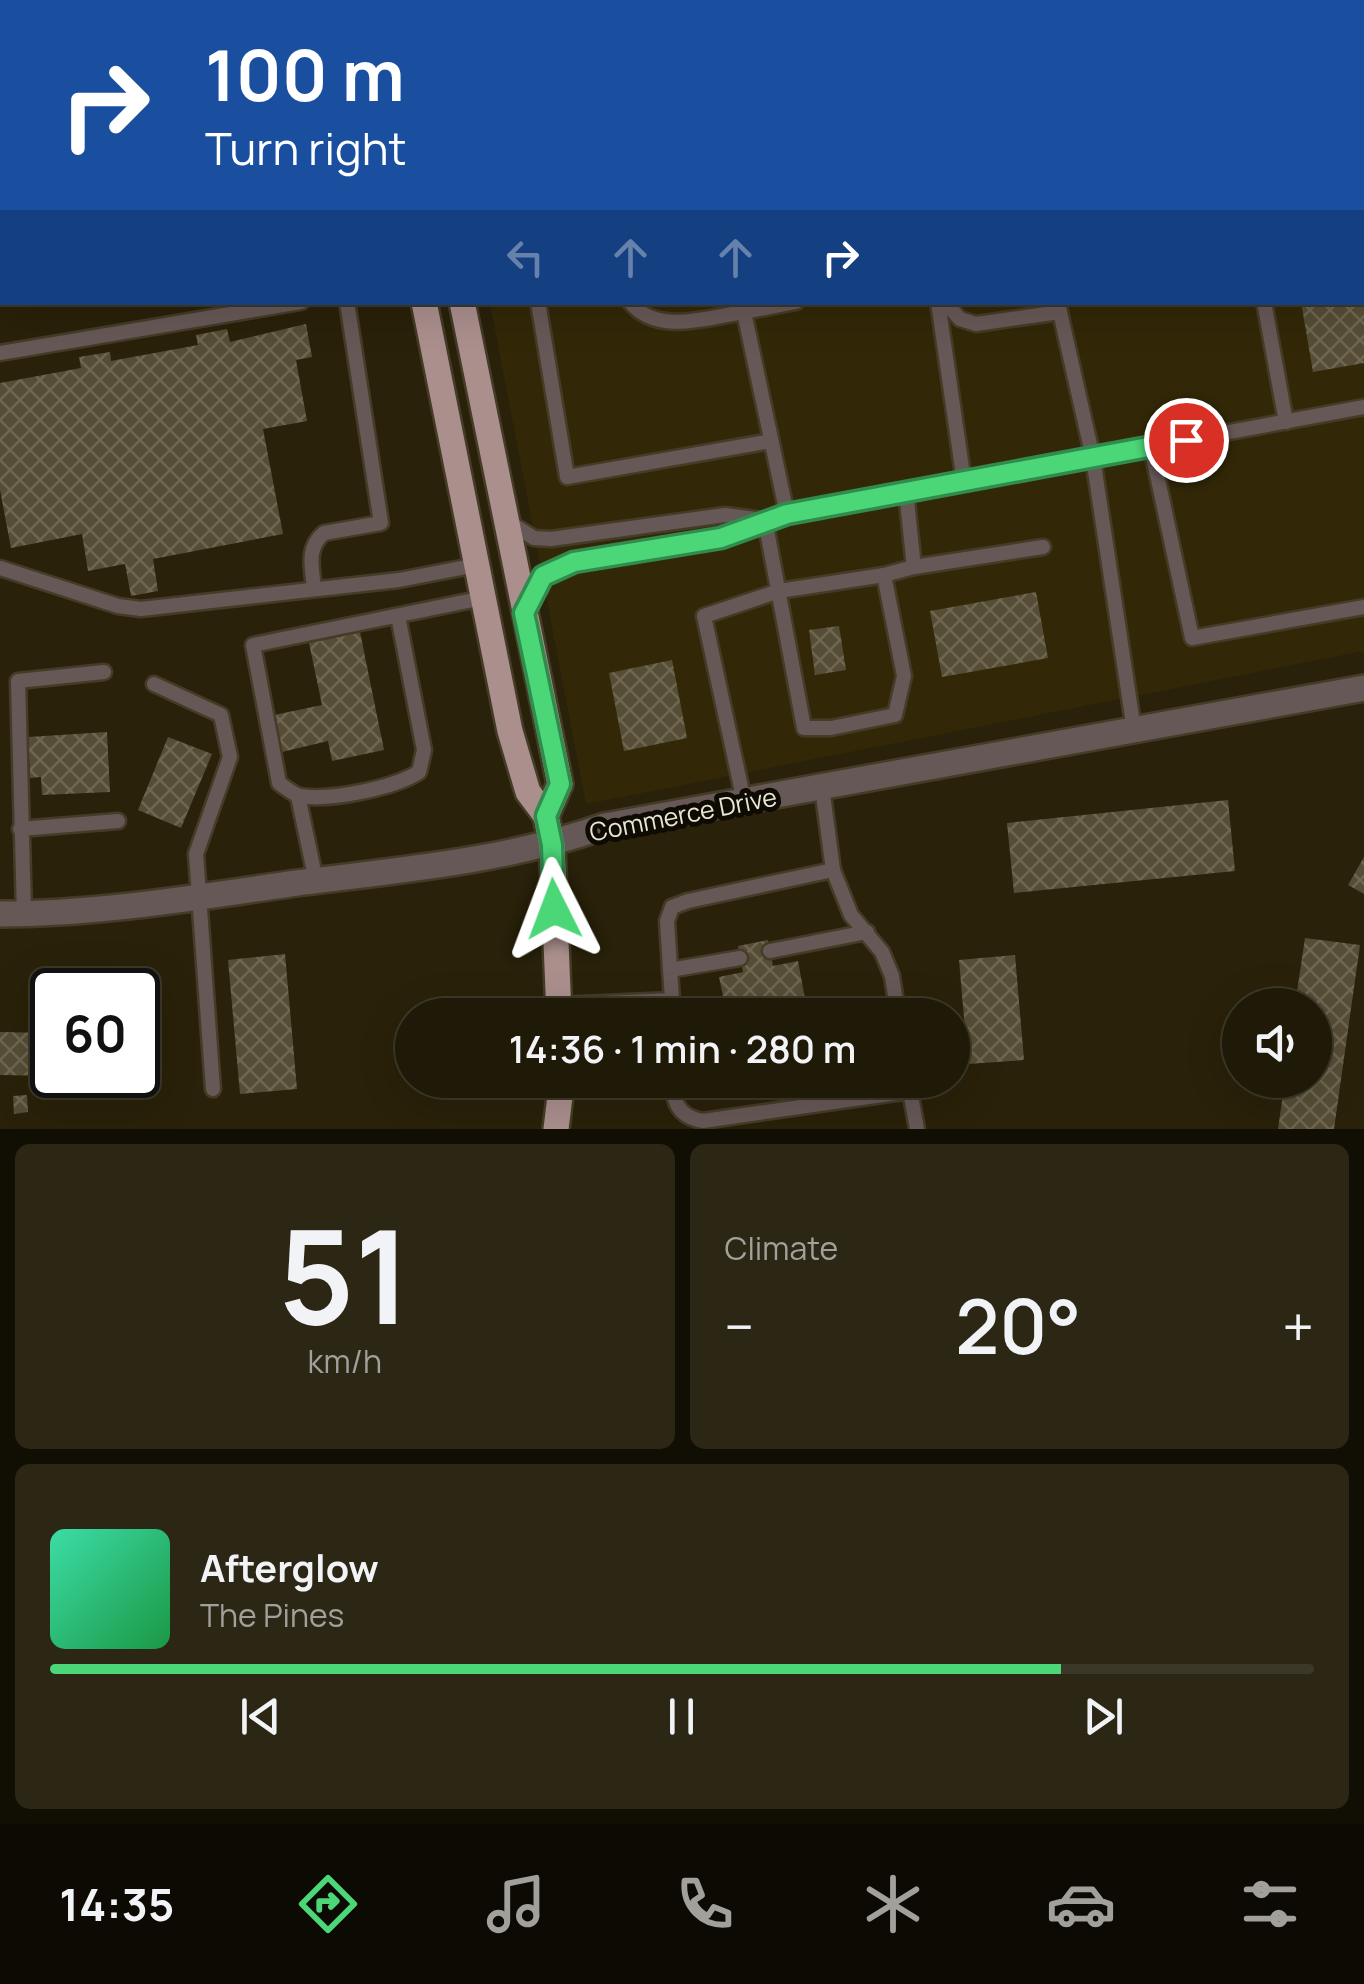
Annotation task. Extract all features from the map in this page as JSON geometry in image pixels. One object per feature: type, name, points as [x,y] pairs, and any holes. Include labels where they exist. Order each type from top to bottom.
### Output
[{"type":"main road","points":[[425,305],[510,731],[528,792],[546,816],[552,845],[558,998]]},
{"type":"main road","points":[[463,305],[560,784],[546,816]]},
{"type":"main road","points":[[556,1129],[560,1098]]},
{"type":"street","name":"Commerce Drive","points":[[12,914],[64,914],[552,845],[605,826],[1364,688]]},
{"type":"lane","points":[[0,353],[283,305]]},
{"type":"lane","points":[[314,588],[311,552],[318,538],[324,533],[381,523],[347,305]]},
{"type":"lane","points":[[538,305],[567,477],[772,441]]},
{"type":"lane","points":[[632,305],[666,324],[780,305]]},
{"type":"lane","points":[[941,305],[964,482]]},
{"type":"lane","points":[[944,305],[960,320],[976,324],[1059,307],[1093,458],[1134,730]]},
{"type":"lane","points":[[1265,305],[1286,422]]},
{"type":"lane","points":[[744,312],[787,514]]},
{"type":"lane","points":[[524,613],[543,576],[574,562],[721,538],[787,514],[1364,407]]},
{"type":"lane","points":[[1151,447],[1192,638],[1364,607]]},
{"type":"lane","points":[[906,492],[914,567]]},
{"type":"lane","points":[[506,520],[534,538],[551,540],[724,515],[764,520]]},
{"type":"lane","points":[[764,520],[804,728],[831,728],[895,716],[904,676],[884,575]]},
{"type":"lane","points":[[744,801],[704,616],[779,591],[1043,547]]},
{"type":"lane","points":[[0,568],[118,606],[141,609],[399,580],[476,565]]},
{"type":"lane","points":[[398,616],[424,750],[419,772],[402,782],[353,793],[298,796],[280,784],[253,646],[483,598]]},
{"type":"lane","points":[[12,914],[20,829],[18,681],[104,672]]},
{"type":"lane","points":[[154,684],[221,714],[230,757],[196,854],[212,1089]]},
{"type":"lane","points":[[822,786],[833,870],[851,915],[882,952],[895,998]]},
{"type":"lane","points":[[298,796],[316,881]]},
{"type":"lane","points":[[20,829],[118,821]]},
{"type":"lane","points":[[671,998],[667,920],[672,908],[688,901],[833,870]]},
{"type":"lane","points":[[770,951],[868,932]]},
{"type":"lane","points":[[670,970],[740,958]]},
{"type":"lane","points":[[673,1098],[689,1119],[703,1121],[838,1098]]},
{"type":"lane","points":[[911,1098],[917,1129]]},
{"type":"shaded area","points":[[490,305],[1364,305],[1364,651],[586,804]]},
{"type":"building","points":[[1302,305],[1364,305],[1364,363],[1313,372]]},
{"type":"building","points":[[306,324],[312,357],[296,360],[307,421],[263,429],[283,534],[153,559],[158,591],[131,596],[125,564],[88,571],[82,534],[11,548],[0,490],[0,383],[81,368],[79,357],[110,352],[111,361],[198,345],[196,335],[227,329],[230,342]]},
{"type":"building","points":[[1036,592],[1048,658],[942,677],[930,611]]},
{"type":"building","points":[[839,626],[846,670],[815,675],[809,630]]},
{"type":"building","points":[[360,632],[384,750],[332,761],[328,741],[282,752],[274,715],[322,705],[309,643]]},
{"type":"building","points":[[672,660],[687,738],[624,751],[609,673]]},
{"type":"building","points":[[107,732],[110,792],[42,795],[41,777],[30,778],[28,737]]},
{"type":"building","points":[[168,737],[212,754],[181,828],[138,810]]},
{"type":"building","points":[[1228,800],[1235,871],[1014,893],[1007,823]]},
{"type":"building","points":[[1364,857],[1364,894],[1348,885]]},
{"type":"building","points":[[1305,938],[1360,945],[1334,1129],[1278,1129],[1282,1098],[1332,1098],[1332,988],[1298,988]]},
{"type":"building","points":[[768,940],[773,966],[798,961],[805,998],[723,998],[719,977],[743,972],[738,946]]},
{"type":"building","points":[[285,954],[297,1089],[240,1094],[228,960]]},
{"type":"building","points":[[1015,955],[1024,1060],[970,1064],[970,998],[962,998],[959,960]]},
{"type":"building","points":[[0,1032],[30,1033],[30,1076],[0,1075]]},
{"type":"building","points":[[27,1095],[28,1112],[14,1114],[13,1096]]},
{"type":"route","points":[[554,909],[552,845],[546,816],[560,784],[524,613],[543,576],[574,562],[721,538],[787,514],[1186,440]]}]
